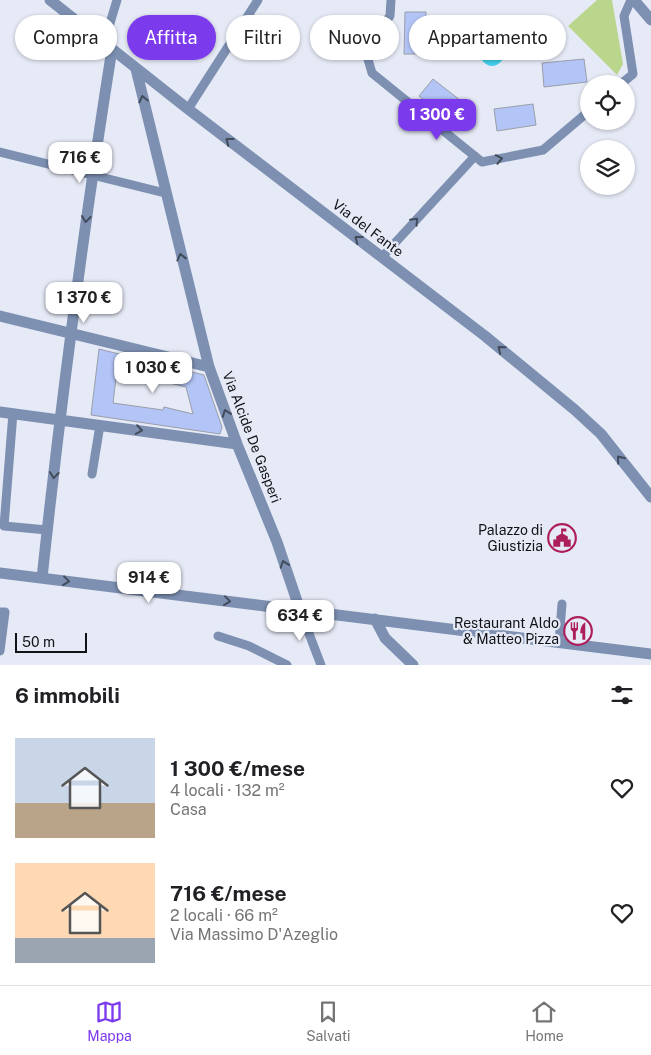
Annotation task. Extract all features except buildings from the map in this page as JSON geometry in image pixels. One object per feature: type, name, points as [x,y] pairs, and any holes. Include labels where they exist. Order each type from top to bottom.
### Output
[{"type":"street","name":"Via del Fante","points":[[50,0],[69,15]]},
{"type":"street","points":[[114,15],[117,0]]},
{"type":"street","points":[[188,109],[258,0]]},
{"type":"street","points":[[391,0],[390,16],[365,48],[372,73],[482,162],[543,150],[580,119]]},
{"type":"street","points":[[632,75],[624,16],[633,0],[651,20]]},
{"type":"street","name":"Via del Fante","points":[[117,53],[485,336],[575,410],[600,434],[651,497]]},
{"type":"street","points":[[42,578],[68,332],[92,175],[106,60]]},
{"type":"street","name":"Via Alcide De Gasperi","points":[[136,69],[209,367],[277,542],[321,665]]},
{"type":"street","points":[[0,152],[165,193]]},
{"type":"street","points":[[382,257],[475,156]]},
{"type":"street","points":[[0,316],[209,367]]},
{"type":"street","points":[[0,412],[57,422],[95,425],[238,444]]},
{"type":"street","points":[[13,413],[4,526],[47,530]]},
{"type":"street","points":[[92,474],[95,425]]},
{"type":"street","points":[[0,573],[651,654]]},
{"type":"street","points":[[559,642],[562,604]]},
{"type":"street","points":[[0,651],[2,612]]},
{"type":"street","points":[[374,619],[385,638],[413,665]]},
{"type":"street","points":[[218,636],[249,646],[287,665]]},
{"type":"green space","points":[[597,0],[612,0],[623,64],[617,75],[568,26]]},
{"type":"water","points":[[482,60],[502,60],[492,66]]},
{"type":"place","name":"Palazzo di Giustizia","points":[[562,538]]},
{"type":"place","name":"Restaurant Aldo & Matteo Pizza","points":[[578,631]]}]
